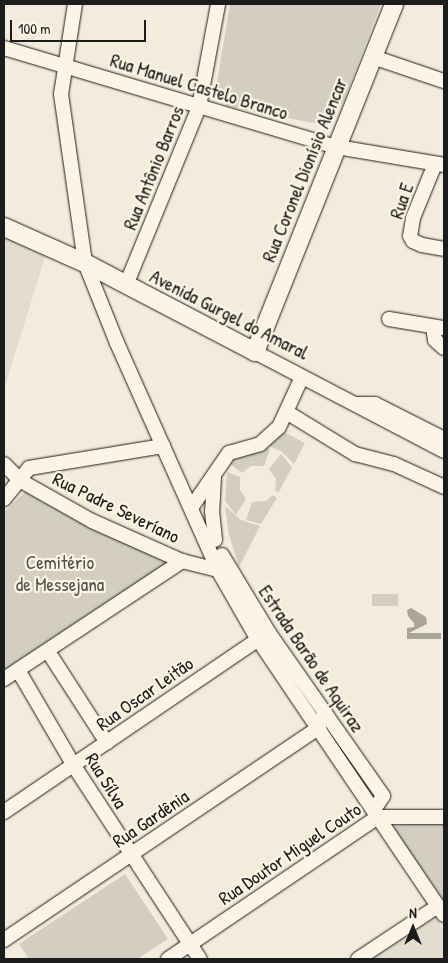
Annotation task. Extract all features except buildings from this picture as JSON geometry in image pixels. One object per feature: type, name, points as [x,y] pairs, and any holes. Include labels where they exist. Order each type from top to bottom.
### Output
[{"type":"main road","name":"Rua Coronel Dionísio Alencar","points":[[255,352],[394,4]]},
{"type":"main road","name":"Avenida Gurgel do Amaral","points":[[4,227],[85,263],[255,352]]},
{"type":"street","name":"Estrada Barão de Aquiraz","points":[[75,4],[61,94],[85,263],[218,570],[233,586]]},
{"type":"street","name":"Rua Antônio Barros","points":[[126,286],[199,107],[218,4]]},
{"type":"street","name":"Rua Manuel Castelo Branco","points":[[4,48],[337,147],[440,165]]},
{"type":"street","points":[[373,57],[444,82]]},
{"type":"street","name":"Rua E","points":[[440,165],[410,228],[413,241],[422,245],[444,249]]},
{"type":"street","points":[[389,319],[439,328],[435,340],[444,348]]},
{"type":"street","name":"Avenida Gurgel do Amaral","points":[[255,352],[444,451]]},
{"type":"street","points":[[191,508],[229,453],[268,440],[288,414],[302,377]]},
{"type":"street","name":"Avenida Gurgel do Amaral","points":[[355,404],[375,404],[444,439]]},
{"type":"street","points":[[288,414],[355,454],[394,464],[444,488]]},
{"type":"street","points":[[4,500],[22,481],[29,468],[163,446]]},
{"type":"street","name":"Rua Padre Severíano","points":[[4,464],[22,481],[92,521],[182,561],[218,570]]},
{"type":"street","points":[[214,477],[212,511],[215,540]]},
{"type":"street","name":"Estrada Barão de Aquiraz","points":[[201,530],[215,540],[233,586],[294,693],[441,910]]},
{"type":"street","points":[[4,679],[182,561]]},
{"type":"street","name":"Estrada Barão de Aquiraz","points":[[263,636],[299,676],[383,796],[376,814]]},
{"type":"street","name":"Rua Oscar Leitão","points":[[4,812],[263,636]]},
{"type":"street","points":[[51,656],[107,743]]},
{"type":"street","name":"Rua Sílva","points":[[18,670],[74,766],[200,959]]},
{"type":"street","points":[[294,693],[299,676]]},
{"type":"street","points":[[318,728],[325,713]]},
{"type":"street","name":"Rua Gardênia","points":[[4,940],[318,728]]},
{"type":"street","name":"Rua Doutor Miguel Couto","points":[[168,959],[376,814],[444,817]]},
{"type":"street","points":[[358,959],[441,910]]},
{"type":"shaded area","points":[[4,236],[46,254],[4,389]]},
{"type":"shaded area","points":[[411,608],[426,617],[427,624],[409,633],[441,633],[441,639],[407,639],[407,628],[414,627],[414,623],[408,616],[407,610]]},
{"type":"shaded area","points":[[434,916],[444,931],[444,959],[372,959]]},
{"type":"green space","points":[[230,4],[381,4],[344,100],[332,118],[313,123],[227,106],[216,88]]},
{"type":"green space","points":[[282,431],[305,443],[294,464],[281,451],[269,446]]},
{"type":"green space","points":[[267,447],[270,449],[264,466],[251,466],[242,473],[229,463],[232,459]]},
{"type":"green space","points":[[281,454],[292,467],[279,492],[275,491],[276,479],[269,469]]},
{"type":"green space","points":[[227,472],[240,477],[240,490],[246,499],[236,515],[225,501]]},
{"type":"green space","name":"Cemitério de Messejana","points":[[27,490],[182,564],[4,677],[4,512]]},
{"type":"green space","points":[[273,495],[277,498],[261,524],[246,520],[252,502],[266,501]]},
{"type":"green space","points":[[225,506],[241,520],[260,526],[239,567],[229,535]]},
{"type":"green space","points":[[372,594],[398,594],[398,606],[372,606]]},
{"type":"green space","points":[[444,823],[444,901],[393,828],[396,825]]},
{"type":"green space","points":[[125,874],[168,939],[137,959],[29,959],[19,944]]}]
